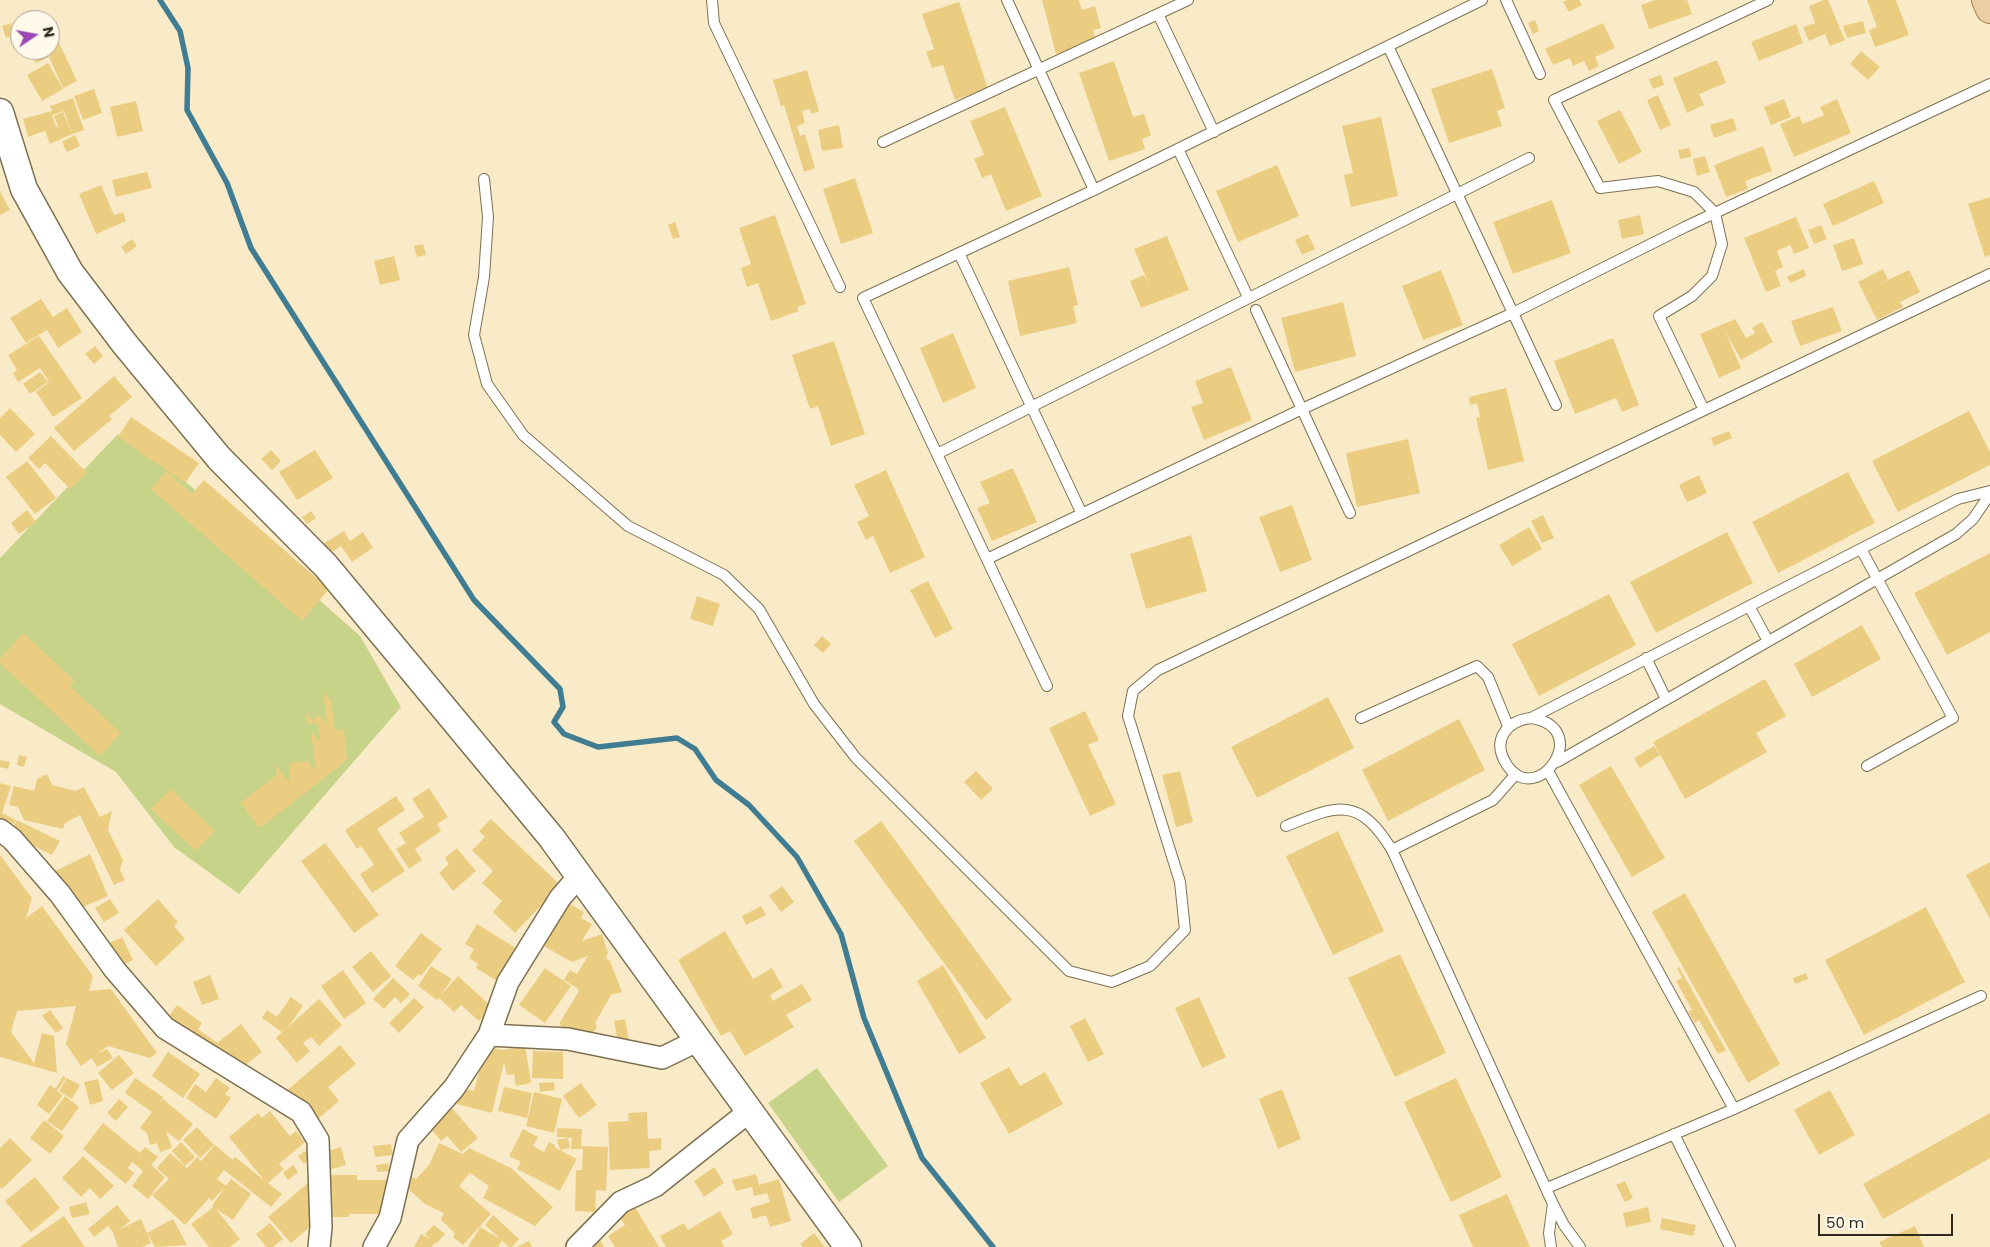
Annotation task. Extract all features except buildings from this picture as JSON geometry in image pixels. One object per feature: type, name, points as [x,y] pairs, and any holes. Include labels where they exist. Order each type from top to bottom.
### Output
[{"type":"main road","points":[[1986,0],[1990,9]]},
{"type":"street","points":[[0,112],[24,189],[70,272],[100,312],[219,458],[326,566],[539,823],[699,1040],[848,1247]]},
{"type":"street","points":[[0,830],[12,839],[60,894],[115,970],[165,1028],[301,1112],[318,1140],[321,1227],[319,1247]]},
{"type":"street","points":[[374,1247],[390,1218],[408,1140],[454,1088],[490,1035],[508,982],[560,898],[579,876]]},
{"type":"street","points":[[490,1035],[568,1039],[662,1058],[699,1040]]},
{"type":"street","points":[[577,1247],[621,1202],[655,1186],[750,1110]]},
{"type":"lane","points":[[712,0],[714,23],[840,287]]},
{"type":"lane","points":[[1007,0],[1094,190]]},
{"type":"lane","points":[[883,142],[1188,0]]},
{"type":"lane","points":[[1048,686],[863,298],[1094,190],[1482,0]]},
{"type":"lane","points":[[1506,0],[1540,74]]},
{"type":"lane","points":[[1704,410],[1659,316],[1692,296],[1712,276],[1722,244],[1715,213],[1694,192],[1658,180],[1600,188],[1554,100],[1768,0]]},
{"type":"lane","points":[[1158,14],[1214,132]]},
{"type":"lane","points":[[1388,46],[1556,405]]},
{"type":"lane","points":[[987,559],[1302,409],[1513,313],[1715,213],[1990,84]]},
{"type":"lane","points":[[1178,149],[1248,298]]},
{"type":"lane","points":[[937,454],[1529,158]]},
{"type":"lane","points":[[484,179],[488,216],[484,278],[474,335],[487,384],[523,435],[628,526],[724,575],[759,609],[814,704],[856,758],[1069,972],[1112,982],[1150,966],[1185,930],[1180,882],[1128,716],[1133,691],[1158,670],[1990,274]]},
{"type":"lane","points":[[959,254],[1082,514]]},
{"type":"lane","points":[[1256,310],[1350,513]]},
{"type":"lane","points":[[1531,718],[1958,499],[1990,493]]},
{"type":"lane","points":[[1557,762],[1560,752],[1556,733],[1542,720],[1531,718],[1517,720],[1508,726],[1502,737],[1501,751],[1504,760],[1516,774],[1535,778],[1548,771],[1557,762],[1956,534],[1973,519],[1990,493]]},
{"type":"lane","points":[[1861,549],[1953,718],[1868,766]]},
{"type":"lane","points":[[1749,606],[1768,641]]},
{"type":"lane","points":[[1646,658],[1666,699]]},
{"type":"lane","points":[[1361,718],[1477,666],[1488,677],[1508,726]]},
{"type":"lane","points":[[1548,771],[1734,1109]]},
{"type":"lane","points":[[1392,850],[1493,800],[1516,774]]},
{"type":"lane","points":[[1286,826],[1334,809],[1350,809],[1366,817],[1380,830],[1392,850],[1553,1204],[1564,1225],[1580,1247]]},
{"type":"lane","points":[[1547,1188],[1734,1109],[1981,996]]},
{"type":"lane","points":[[1674,1134],[1730,1247]]},
{"type":"lane","points":[[1551,1247],[1549,1233],[1553,1204]]},
{"type":"green space","points":[[118,434],[160,459],[360,636],[401,707],[239,894],[174,847],[116,772],[0,704],[0,558]]},
{"type":"green space","points":[[817,1068],[888,1166],[839,1202],[768,1103]]},
{"type":"waterway","points":[[160,0],[180,31],[188,68],[187,110],[227,183],[251,248],[474,600],[560,689],[563,707],[554,722],[564,734],[598,747],[677,738],[695,749],[716,780],[749,805],[797,857],[841,934],[864,1018],[922,1158],[993,1247]]}]
